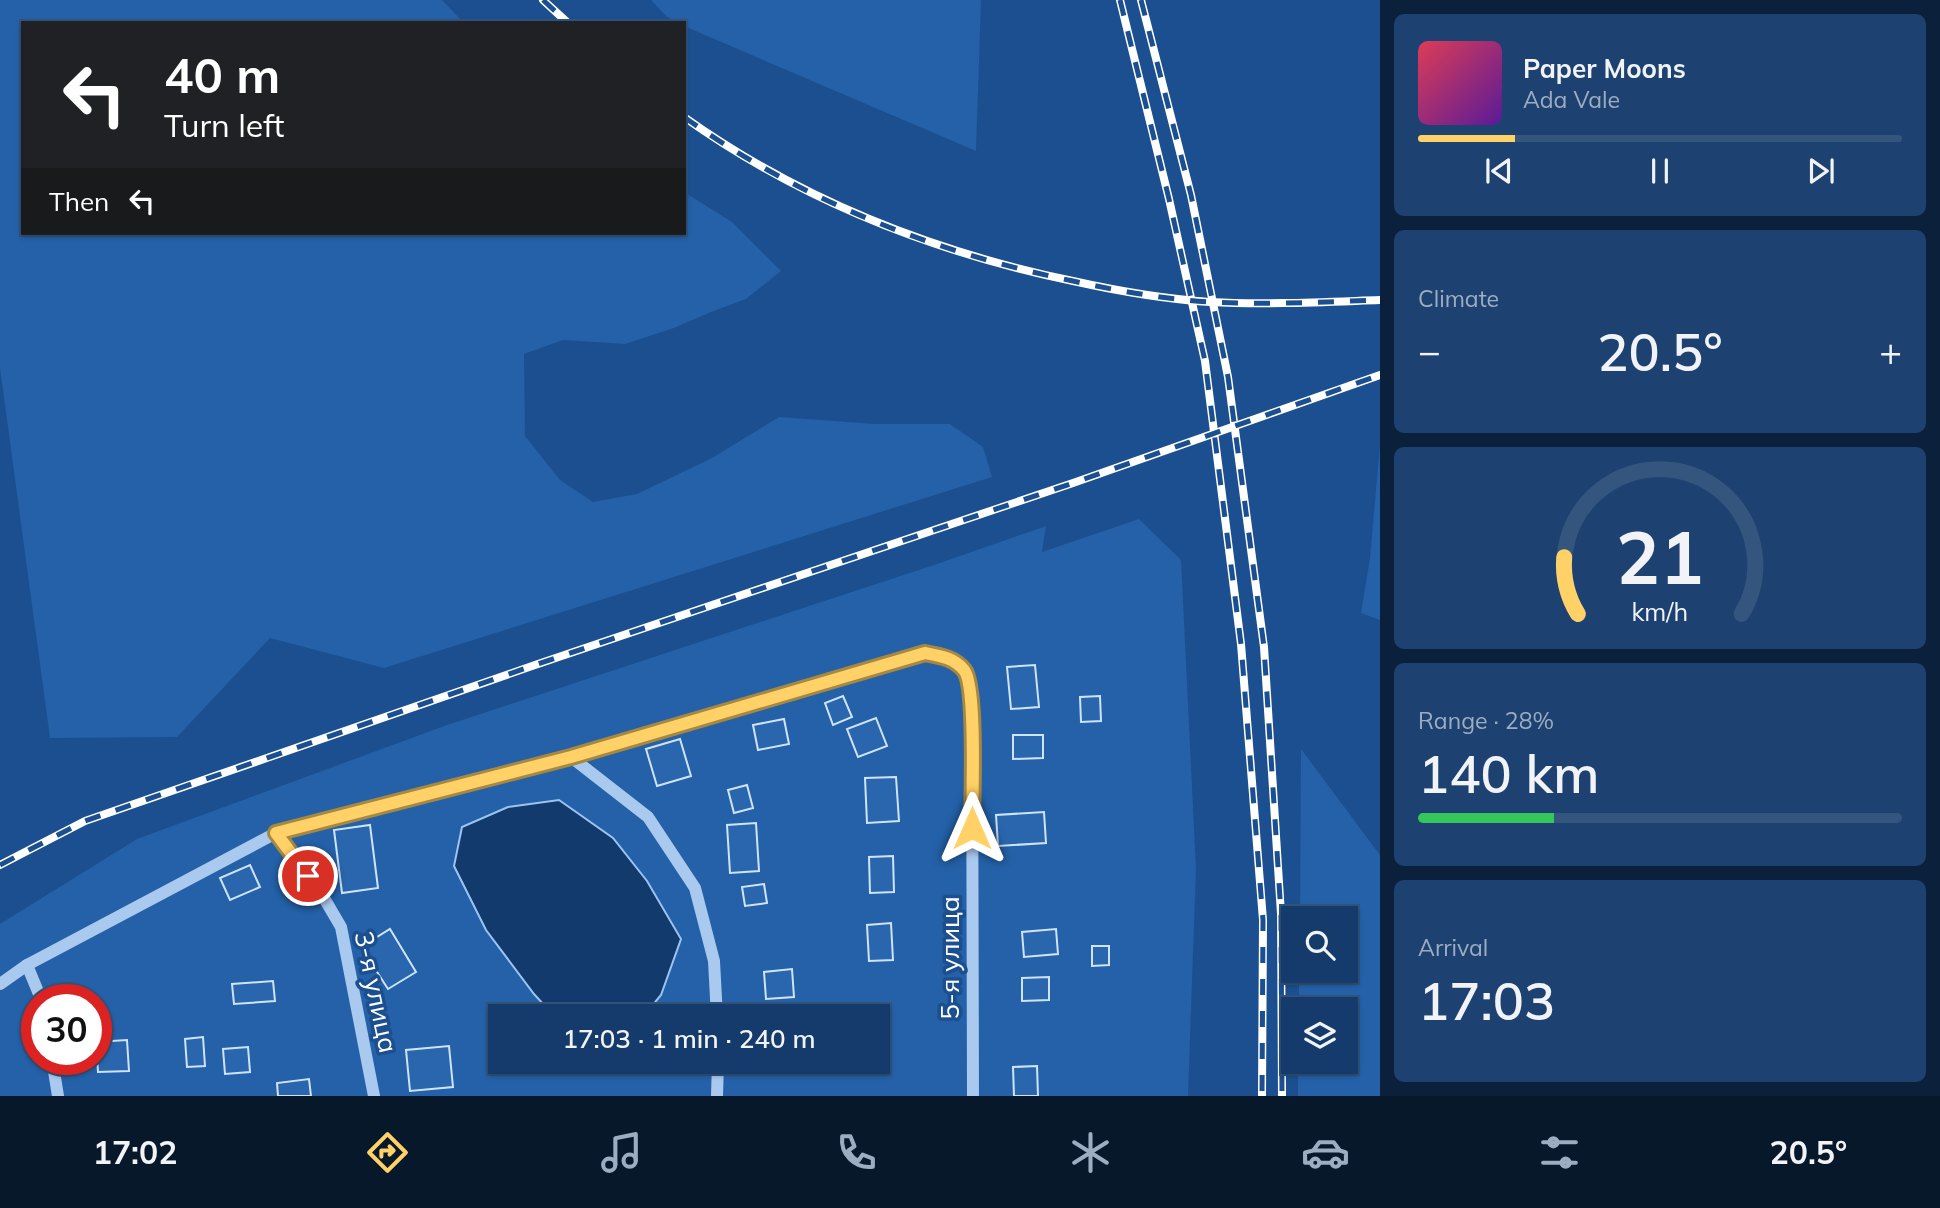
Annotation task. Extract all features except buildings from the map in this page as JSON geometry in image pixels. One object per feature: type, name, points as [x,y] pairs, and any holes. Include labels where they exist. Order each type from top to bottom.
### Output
[{"type":"street","name":"5-я улица","points":[[571,757],[925,653],[949,657],[966,672],[972,694],[973,1096]]},
{"type":"street","points":[[0,984],[27,965],[276,833],[571,757],[648,817],[695,888],[714,961],[716,1004]]},
{"type":"street","name":"3-я улица","points":[[276,833],[324,898],[341,927],[374,1096]]},
{"type":"street","points":[[27,965],[35,984]]},
{"type":"street","points":[[717,1096],[718,1074]]},
{"type":"street","points":[[55,1075],[58,1096]]},
{"type":"shaded area","points":[[0,0],[442,0],[462,21],[21,21],[21,235],[686,235],[686,193],[732,222],[781,271],[746,299],[625,344],[563,340],[524,354],[525,436],[560,480],[593,502],[637,494],[712,458],[779,417],[875,424],[950,424],[983,447],[992,477],[384,668],[270,638],[177,737],[50,738],[0,368]]},
{"type":"shaded area","points":[[651,0],[981,0],[976,151],[686,27],[686,21],[674,21]]},
{"type":"shaded area","points":[[1380,445],[1380,620],[1361,613],[1370,558]]},
{"type":"shaded area","points":[[1139,519],[1181,560],[1196,869],[1188,1096],[0,1096],[0,924],[137,839],[447,725],[1046,526],[1042,552]]},
{"type":"shaded area","points":[[1301,749],[1380,855],[1380,1096],[1298,1096],[1298,1074],[1358,1074],[1358,997],[1299,997],[1299,983],[1358,983],[1358,906],[1300,906]]},
{"type":"shaded area","points":[[559,800],[613,838],[647,881],[681,939],[661,995],[654,1004],[543,1004],[486,930],[454,866],[462,827],[508,807]]},
{"type":"railway","points":[[543,0],[566,21]]},
{"type":"railway","points":[[1120,0],[1205,361],[1241,644],[1263,920],[1262,1096]]},
{"type":"railway","points":[[1141,0],[1191,195],[1228,377],[1264,647],[1281,914],[1282,1096]]},
{"type":"railway","points":[[686,118],[775,174],[870,220],[920,239],[1021,269],[1090,285],[1193,301],[1273,303],[1380,300]]},
{"type":"railway","points":[[0,865],[85,821],[1073,483],[1380,375]]},
{"type":"route","points":[[308,876],[276,833],[571,757],[925,653],[949,657],[966,672],[972,694],[972,828]]}]
